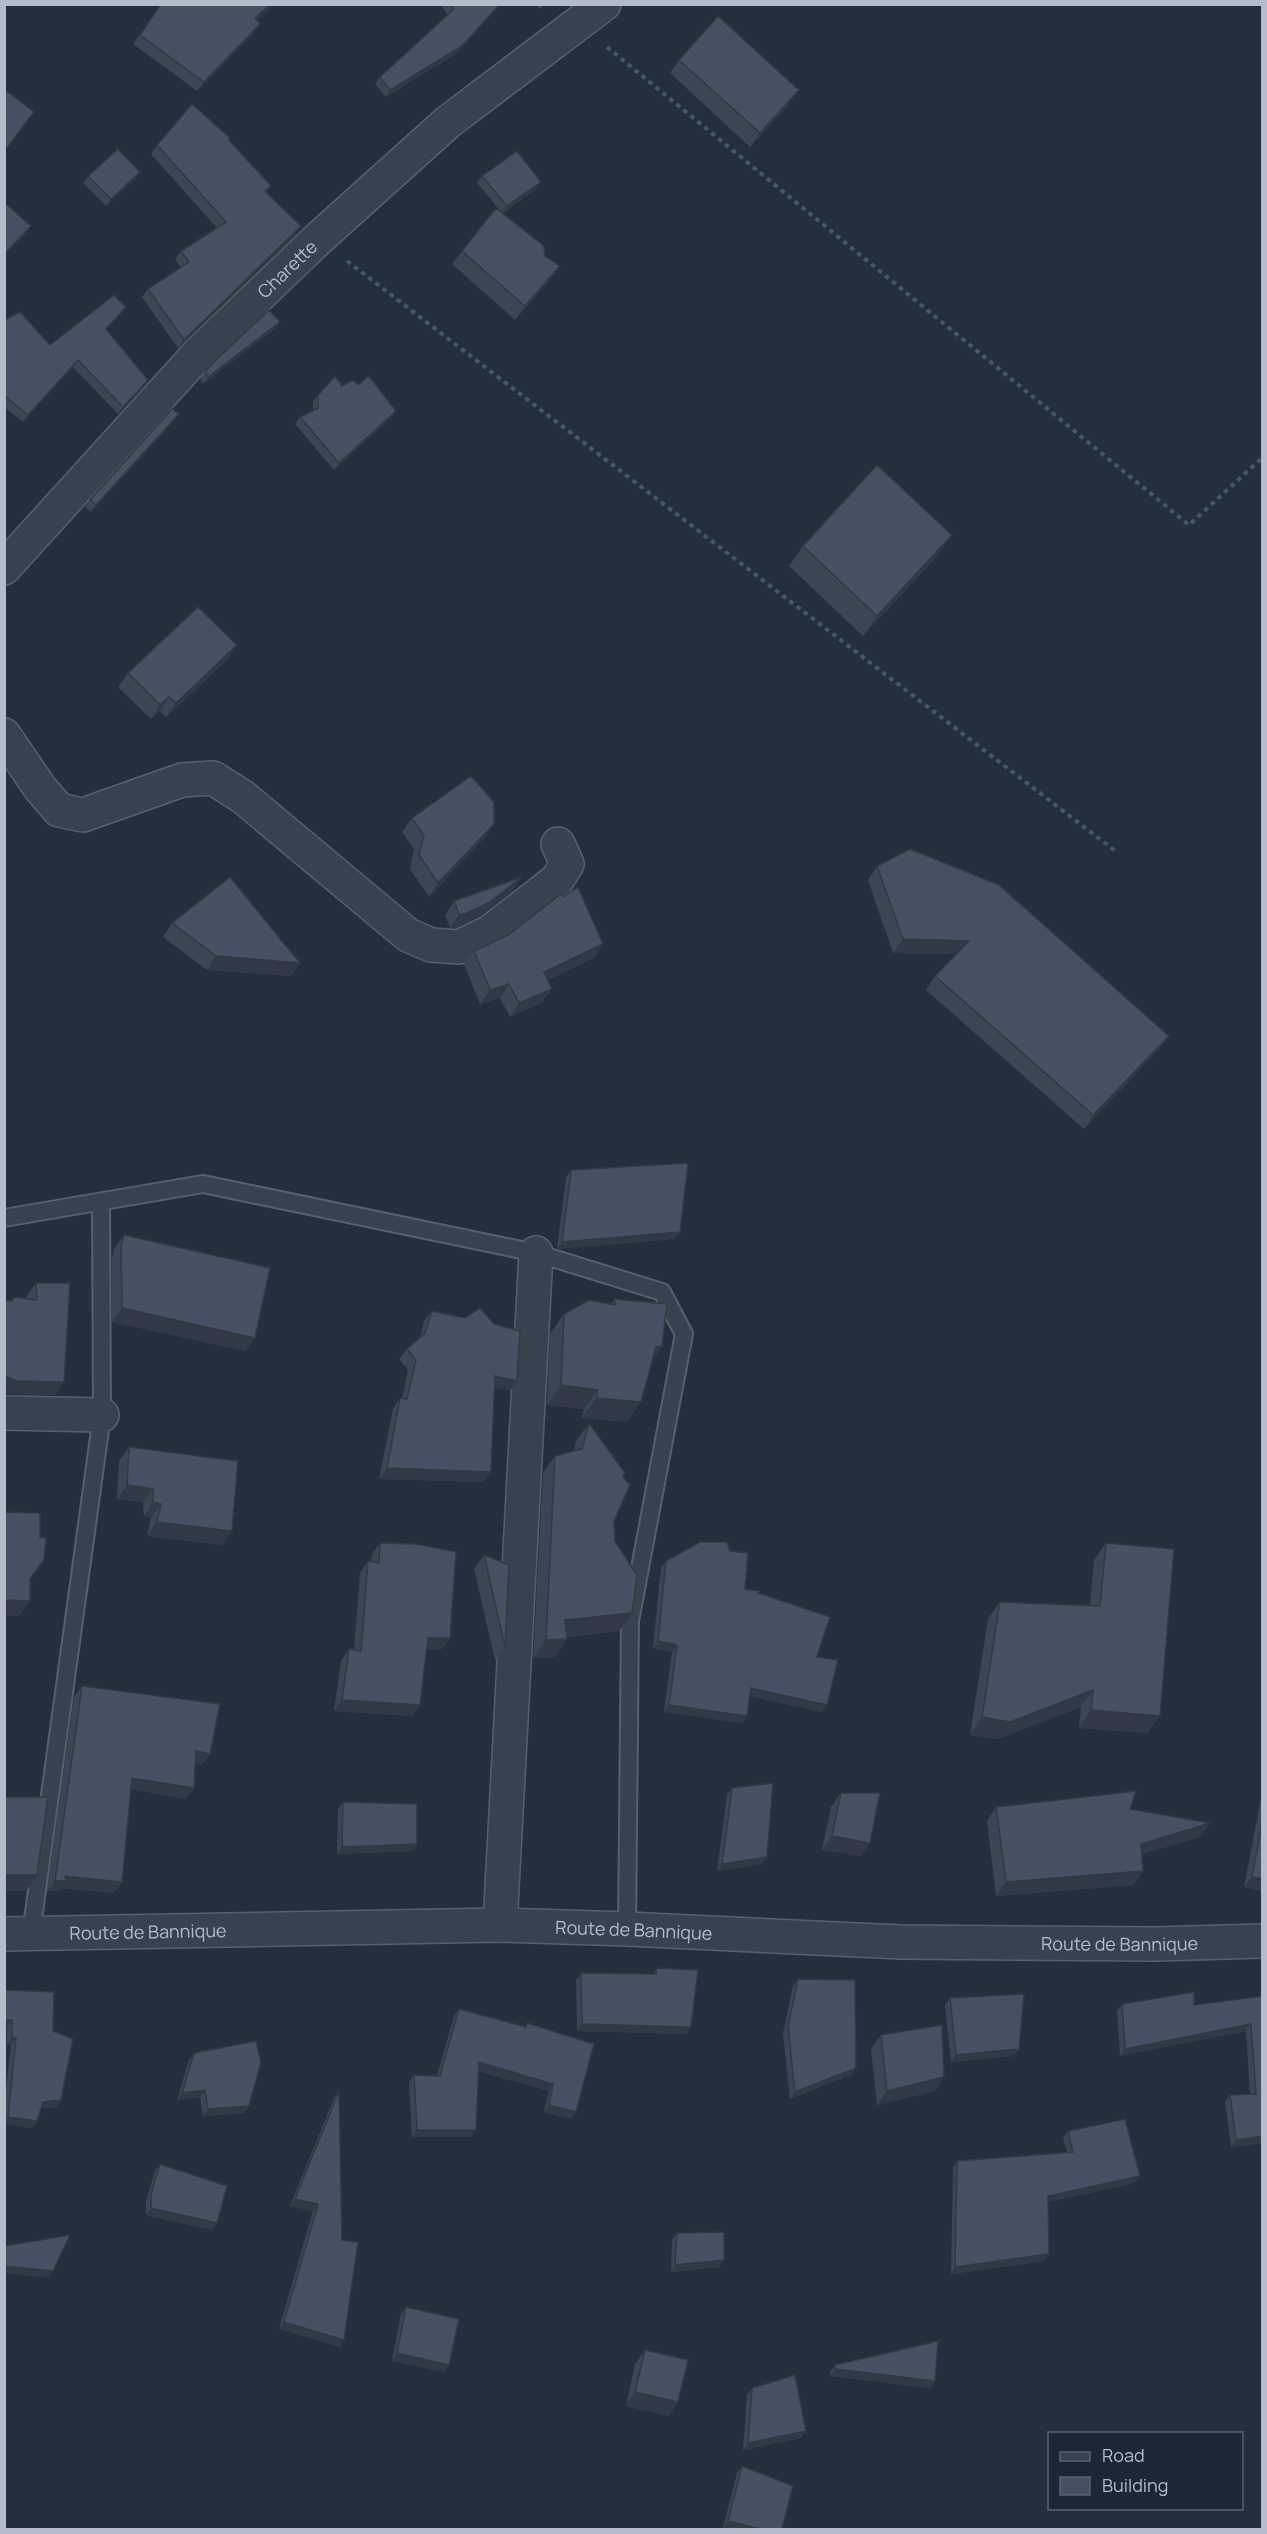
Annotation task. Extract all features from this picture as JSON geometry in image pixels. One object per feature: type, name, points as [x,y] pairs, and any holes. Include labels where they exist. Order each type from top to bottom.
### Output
[{"type":"street","name":"Charette","points":[[4,568],[199,353],[318,239],[448,122],[591,14]]},
{"type":"street","points":[[4,735],[40,788],[59,810],[82,815],[182,780],[213,778],[243,797],[408,934],[431,945],[459,947],[490,932],[557,880],[567,864],[558,844]]},
{"type":"street","points":[[500,1925],[536,1253]]},
{"type":"street","points":[[4,1413],[102,1415]]},
{"type":"street","name":"Route de Bannique","points":[[18,1934],[500,1925],[901,1942],[1155,1944],[1263,1941]]},
{"type":"lane","points":[[4,1218],[203,1184],[536,1253],[662,1292],[684,1334],[630,1621],[627,1929]]},
{"type":"lane","points":[[18,1934],[102,1415],[101,1202]]},
{"type":"path","points":[[591,14],[1189,525],[1263,458]]},
{"type":"path","points":[[318,239],[1118,853]]},
{"type":"building","points":[[161,4],[271,4],[255,18],[260,24],[204,82],[140,35]]},
{"type":"building","points":[[450,4],[500,4],[462,46],[390,90],[380,77],[454,9]]},
{"type":"building","points":[[718,16],[799,90],[760,133],[679,60]]},
{"type":"building","points":[[4,89],[34,112],[7,148],[4,146]]},
{"type":"building","points":[[192,104],[230,138],[229,140],[271,186],[265,191],[301,226],[184,340],[148,289],[189,262],[181,251],[226,222],[157,145]]},
{"type":"building","points":[[118,149],[140,172],[111,199],[88,176]]},
{"type":"building","points":[[517,151],[541,182],[507,206],[482,176]]},
{"type":"building","points":[[4,202],[31,226],[5,253],[4,253]]},
{"type":"building","points":[[496,208],[544,246],[545,256],[560,266],[525,306],[462,251]]},
{"type":"building","points":[[114,295],[126,307],[106,329],[148,380],[123,407],[78,360],[28,415],[4,395],[4,320],[20,312],[50,345]]},
{"type":"building","points":[[269,310],[280,322],[208,377],[205,372]]},
{"type":"building","points":[[335,376],[342,386],[353,380],[358,385],[369,376],[396,411],[339,463],[300,417],[318,408],[318,395]]},
{"type":"building","points":[[172,409],[179,414],[96,505],[90,500]]},
{"type":"building","points":[[877,465],[952,535],[877,616],[803,546]]},
{"type":"building","points":[[198,607],[237,645],[176,703],[169,697],[160,705],[128,673]]},
{"type":"building","points":[[471,776],[494,802],[494,824],[438,883],[419,855],[424,836],[412,818]]},
{"type":"building","points":[[910,849],[999,885],[1169,1036],[1093,1115],[935,976],[969,941],[903,939],[877,866]]},
{"type":"building","points":[[230,877],[300,963],[216,956],[172,923]]},
{"type":"building","points":[[522,877],[490,902],[465,914],[459,914],[454,901]]},
{"type":"building","points":[[578,887],[603,944],[544,972],[552,989],[519,1003],[509,984],[490,990],[474,951],[508,935],[561,894],[563,897]]},
{"type":"building","points":[[688,1163],[680,1232],[562,1242],[571,1170]]},
{"type":"building","points":[[124,1235],[270,1268],[255,1338],[122,1308],[121,1246]]},
{"type":"building","points":[[36,1283],[70,1283],[64,1382],[17,1381],[4,1376],[4,1300],[12,1301],[14,1297],[37,1300]]},
{"type":"building","points":[[615,1299],[667,1304],[662,1346],[656,1347],[641,1402],[596,1398],[598,1390],[561,1385],[564,1314],[589,1300],[615,1305]]},
{"type":"building","points":[[480,1308],[494,1324],[520,1331],[517,1381],[495,1376],[491,1472],[387,1468],[400,1398],[407,1399],[416,1360],[407,1349],[425,1333],[432,1311],[465,1318]]},
{"type":"building","points":[[589,1423],[625,1473],[623,1477],[630,1485],[614,1521],[615,1541],[637,1575],[632,1613],[565,1620],[567,1639],[546,1640],[555,1456],[582,1449]]},
{"type":"building","points":[[129,1447],[238,1461],[232,1531],[157,1522],[161,1504],[153,1502],[153,1489],[127,1485]]},
{"type":"building","points":[[4,1512],[40,1513],[40,1537],[46,1538],[44,1560],[30,1579],[30,1601],[4,1600]]},
{"type":"building","points":[[700,1542],[727,1542],[730,1551],[748,1553],[745,1589],[759,1591],[758,1593],[830,1617],[817,1657],[838,1660],[827,1705],[751,1688],[747,1716],[669,1705],[677,1645],[658,1641],[666,1561]]},
{"type":"building","points":[[380,1543],[416,1544],[456,1552],[450,1638],[428,1638],[420,1705],[342,1700],[349,1649],[361,1651],[368,1561],[379,1563]]},
{"type":"building","points":[[1106,1543],[1174,1549],[1160,1716],[1091,1710],[1093,1690],[1010,1722],[982,1717],[1000,1602],[1100,1606]]},
{"type":"building","points":[[484,1555],[509,1565],[505,1647]]},
{"type":"building","points":[[82,1686],[220,1704],[210,1754],[196,1751],[194,1788],[132,1778],[122,1882],[65,1876],[66,1881],[55,1881]]},
{"type":"building","points":[[773,1783],[767,1857],[722,1864],[732,1788]]},
{"type":"building","points":[[1136,1791],[1130,1809],[1210,1823],[1141,1844],[1143,1871],[1006,1882],[996,1807]]},
{"type":"building","points":[[841,1793],[880,1793],[870,1843],[832,1836]]},
{"type":"building","points":[[4,1797],[48,1797],[37,1875],[4,1875]]},
{"type":"building","points":[[343,1802],[417,1804],[417,1844],[342,1847]]},
{"type":"building","points":[[1263,1818],[1263,1879],[1252,1877]]},
{"type":"building","points":[[657,1968],[698,1970],[691,2027],[582,2024],[581,1973],[656,1974]]},
{"type":"building","points":[[798,1979],[855,1980],[856,2068],[795,2092],[788,2026]]},
{"type":"building","points":[[4,1990],[54,1992],[53,2031],[73,2039],[61,2100],[43,2102],[37,2121],[8,2117],[16,2038],[12,2038],[12,2020],[4,2020]]},
{"type":"building","points":[[1194,1992],[1194,2005],[1263,1996],[1263,2136],[1236,2140],[1230,2095],[1256,2094],[1251,2024],[1125,2049],[1122,2004]]},
{"type":"building","points":[[1024,1994],[1019,2049],[956,2055],[950,1998]]},
{"type":"building","points":[[459,2009],[526,2027],[527,2023],[594,2044],[576,2112],[549,2105],[553,2084],[479,2062],[476,2130],[417,2130],[414,2075],[440,2076]]},
{"type":"building","points":[[942,2025],[944,2077],[887,2091],[881,2035]]},
{"type":"building","points":[[256,2041],[261,2062],[249,2106],[208,2109],[205,2090],[182,2093],[194,2053]]},
{"type":"building","points":[[339,2091],[342,2240],[358,2242],[344,2340],[284,2322],[318,2204],[295,2199]]},
{"type":"building","points":[[1125,2119],[1140,2176],[1048,2196],[1049,2254],[955,2267],[957,2161],[1073,2152],[1068,2131]]},
{"type":"building","points":[[160,2164],[227,2186],[217,2223],[151,2208],[151,2194]]},
{"type":"building","points":[[724,2232],[724,2260],[675,2265],[677,2233]]},
{"type":"building","points":[[70,2235],[53,2271],[4,2266],[4,2246]]},
{"type":"building","points":[[406,2307],[459,2319],[449,2365],[397,2353]]},
{"type":"building","points":[[938,2341],[935,2381],[835,2369],[835,2365]]},
{"type":"building","points":[[645,2350],[688,2360],[678,2402],[635,2392]]},
{"type":"building","points":[[795,2375],[806,2431],[748,2443],[752,2388]]},
{"type":"building","points":[[742,2466],[793,2486],[782,2529],[760,2529],[728,2521]]}]
